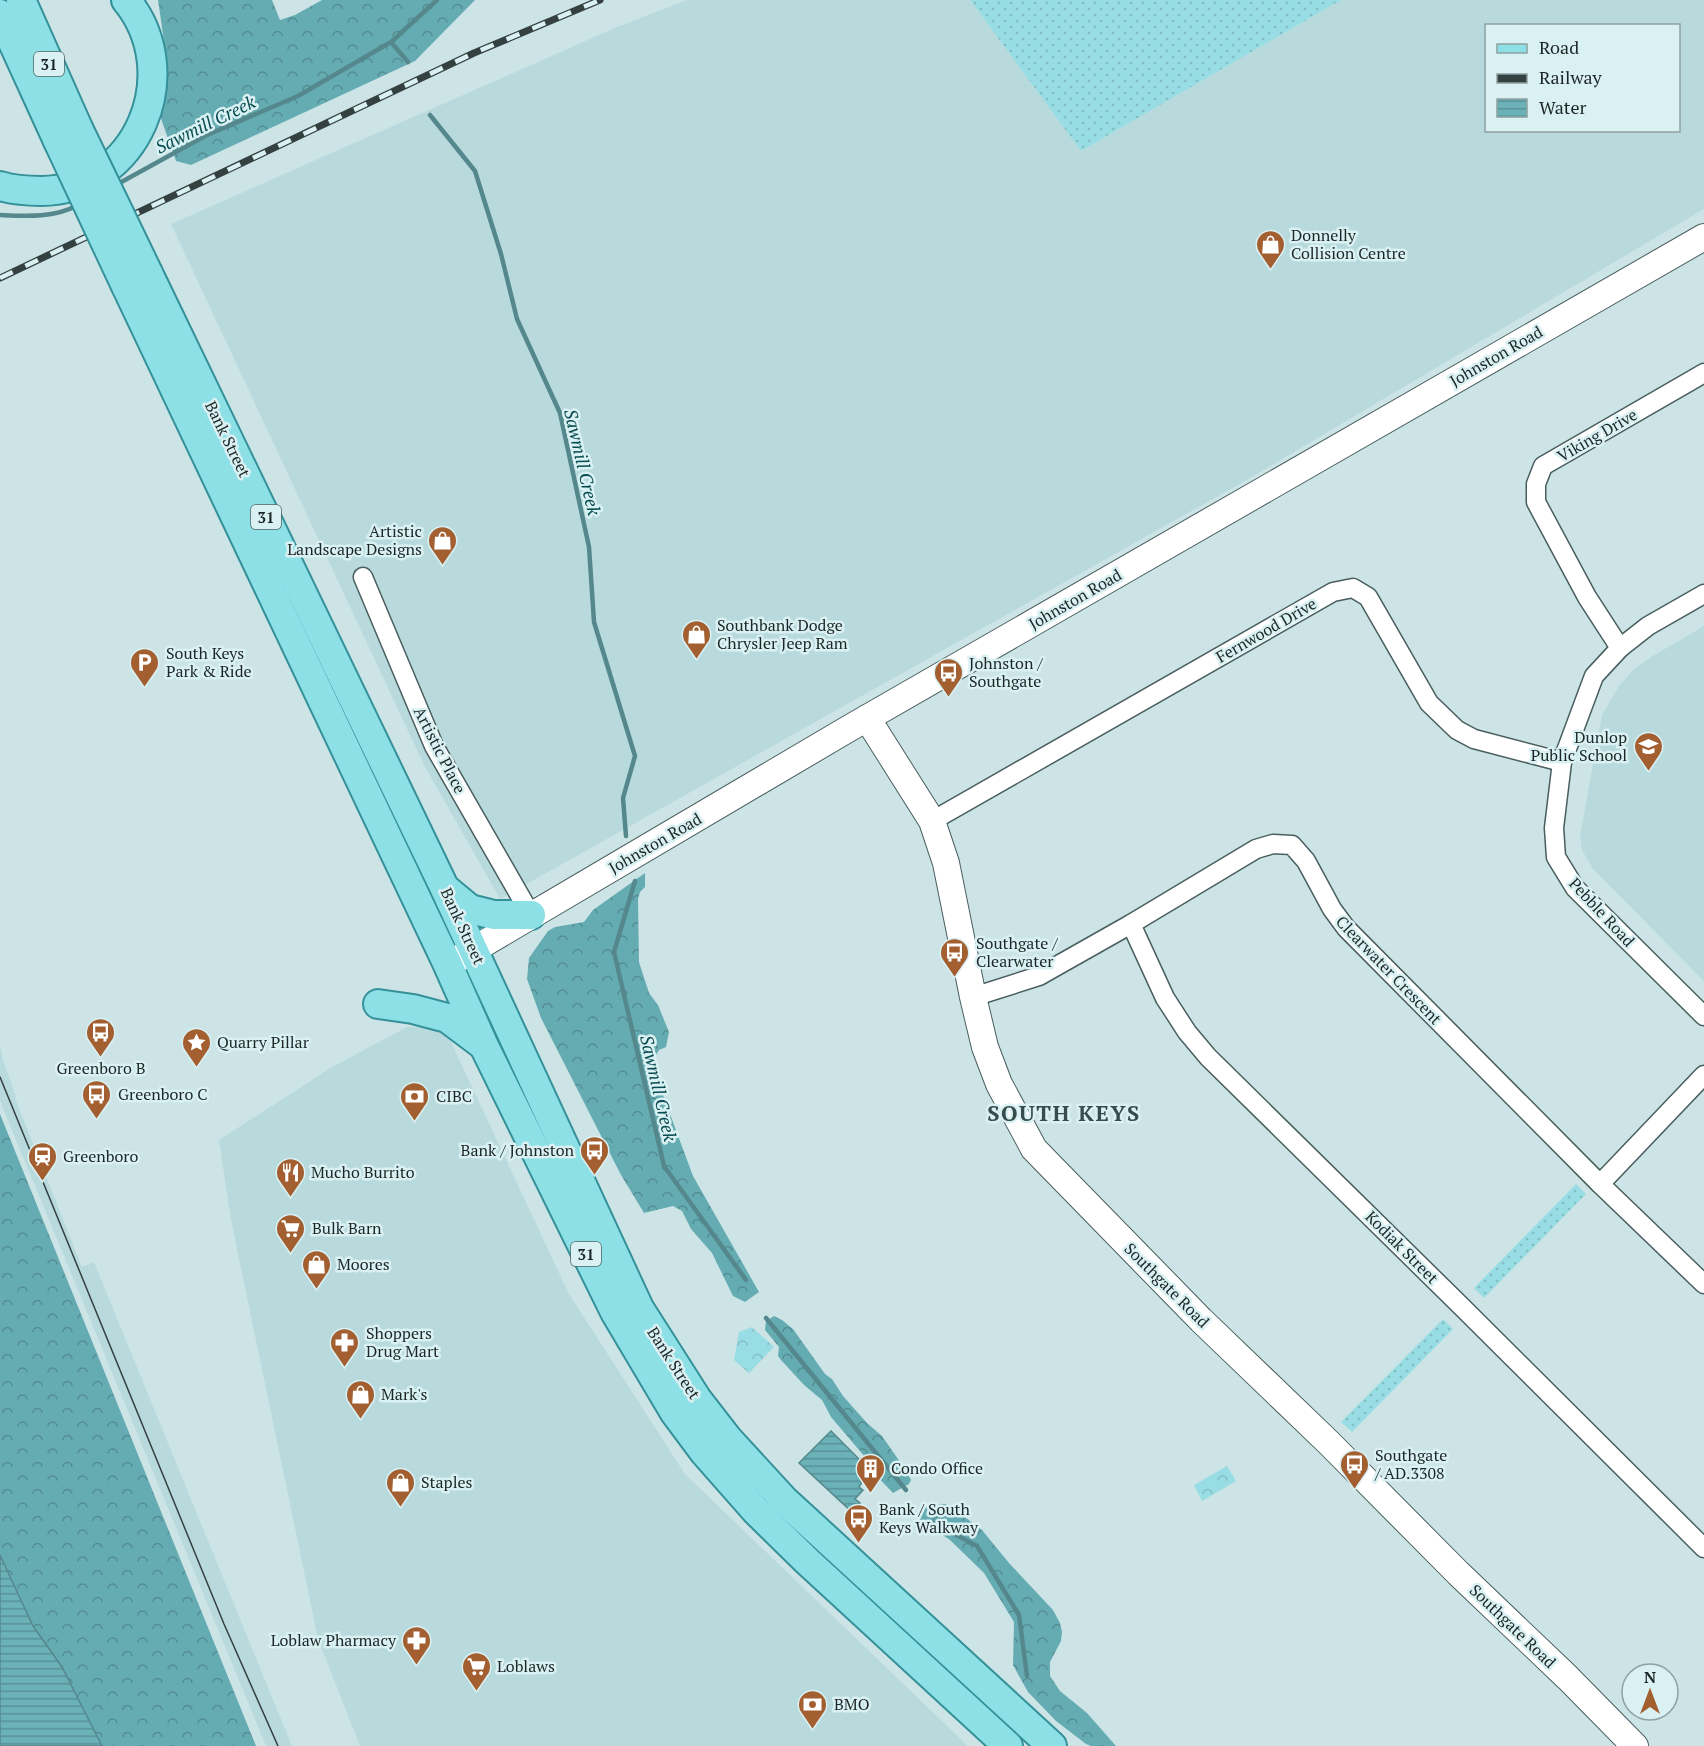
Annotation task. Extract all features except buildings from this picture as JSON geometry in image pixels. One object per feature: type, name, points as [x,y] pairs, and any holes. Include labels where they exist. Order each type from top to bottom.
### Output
[{"type":"main road","name":"Bank Street","points":[[21,0],[68,134]]},
{"type":"main road","points":[[0,186],[27,191],[65,189],[86,182],[110,167],[127,150],[137,134],[148,105],[152,52],[137,14],[126,0]]},
{"type":"main road","name":"Bank Street","points":[[0,14],[68,134],[137,279],[484,1046],[615,1312],[675,1413],[704,1452],[756,1511],[1008,1746]]},
{"type":"main road","name":"Bank Street","points":[[137,279],[445,888],[639,1308],[697,1399],[728,1439],[784,1500],[1052,1746]]},
{"type":"main road","points":[[445,888],[470,909],[494,915],[531,915]]},
{"type":"main road","points":[[378,1004],[413,1009],[447,1018],[484,1046]]},
{"type":"main road","points":[[972,1712],[993,1693]]},
{"type":"street","name":"Johnston Road","points":[[448,965],[867,718],[1704,237]]},
{"type":"street","name":"Viking Drive","points":[[1620,648],[1587,597],[1536,502],[1536,484],[1544,466],[1704,373]]},
{"type":"street","name":"Artistic Place","points":[[363,577],[434,746],[531,915]]},
{"type":"street","name":"Fernwood Drive","points":[[932,821],[1332,592],[1353,588],[1368,597],[1429,703],[1457,730],[1474,739],[1562,762]]},
{"type":"street","name":"Pebble Road","points":[[1704,594],[1648,626],[1620,648],[1594,676],[1562,762],[1554,828],[1556,857],[1575,888],[1704,1016]]},
{"type":"street","name":"Southgate Road","points":[[867,718],[932,821],[945,862],[985,1047],[999,1084],[1034,1149],[1201,1320],[1328,1442],[1635,1746]]},
{"type":"street","name":"Clearwater Crescent","points":[[973,997],[1039,976],[1256,849],[1273,843],[1292,844],[1306,861],[1332,909],[1346,928],[1600,1184],[1704,1284]]},
{"type":"street","name":"Kodiak Street","points":[[1131,924],[1166,998],[1187,1032],[1208,1057],[1704,1548]]},
{"type":"street","points":[[1600,1184],[1704,1075]]},
{"type":"shaded area","points":[[687,0],[970,0],[1081,151],[1341,0],[1704,0],[1704,209],[1245,481],[500,899],[424,765],[171,224],[617,27]]},
{"type":"shaded area","name":"Dunlop Public School","points":[[1704,626],[1704,981],[1593,869],[1582,850],[1580,836],[1602,715],[1619,686],[1633,670],[1651,657]]},
{"type":"shaded area","points":[[407,1027],[435,1027],[450,1040],[569,1294],[685,1474],[968,1746],[360,1746],[318,1639],[231,1220],[219,1140],[332,1067]]},
{"type":"shaded area","points":[[0,1046],[15,1098],[82,1267],[94,1262],[292,1746],[266,1746],[0,1101]]},
{"type":"green space","points":[[158,0],[272,0],[280,20],[295,15],[322,0],[475,0],[415,61],[191,165],[176,161],[159,113],[165,48]]},
{"type":"green space","points":[[970,0],[1341,0],[1081,151]]},
{"type":"green space","points":[[645,873],[645,887],[638,899],[639,962],[649,993],[658,1005],[669,1032],[666,1047],[659,1050],[651,1063],[693,1176],[759,1292],[745,1302],[733,1296],[712,1253],[691,1229],[682,1211],[673,1206],[644,1213],[621,1175],[541,1018],[527,979],[529,958],[548,931],[555,927],[584,922],[593,910]]},
{"type":"green space","points":[[0,1114],[256,1746],[102,1746],[62,1667],[33,1626],[0,1555]]},
{"type":"green space","points":[[1576,1184],[1586,1194],[1484,1298],[1474,1288]]},
{"type":"green space","points":[[774,1316],[793,1329],[843,1396],[882,1436],[907,1472],[911,1480],[909,1484],[893,1493],[874,1473],[865,1457],[831,1417],[822,1400],[804,1385],[781,1360],[778,1356],[779,1347],[765,1330],[766,1321]]},
{"type":"green space","points":[[1443,1319],[1453,1329],[1352,1432],[1341,1422]]},
{"type":"green space","points":[[752,1327],[774,1347],[749,1373],[734,1360],[739,1332]]},
{"type":"green space","points":[[1227,1466],[1236,1481],[1202,1501],[1194,1485]]},
{"type":"green space","points":[[944,1504],[949,1505],[982,1530],[1053,1610],[1062,1632],[1061,1641],[1050,1662],[1050,1676],[1060,1691],[1087,1713],[1116,1746],[1086,1744],[1056,1721],[1028,1692],[1013,1665],[1014,1622],[984,1573],[950,1540],[919,1519],[920,1510]]},
{"type":"water","points":[[831,1431],[861,1461],[862,1471],[858,1476],[862,1482],[859,1487],[863,1490],[855,1499],[860,1503],[853,1513],[799,1463]]},
{"type":"water","points":[[0,1555],[33,1626],[62,1667],[102,1746],[0,1746]]},
{"type":"waterway","points":[[391,42],[437,0]]},
{"type":"waterway","name":"Sawmill Creek","points":[[116,185],[205,136],[298,96],[391,42],[408,62]]},
{"type":"waterway","name":"Sawmill Creek","points":[[430,115],[475,171],[501,254],[517,319],[560,413],[589,547],[594,622],[635,756],[623,798],[626,836]]},
{"type":"waterway","name":"Sawmill Creek","points":[[0,215],[29,216],[58,213],[76,206]]},
{"type":"waterway","name":"Sawmill Creek","points":[[635,881],[614,952],[664,1166],[746,1280]]},
{"type":"waterway","name":"Sawmill Creek","points":[[766,1318],[906,1490]]},
{"type":"waterway","name":"Sawmill Creek","points":[[932,1522],[977,1546],[1019,1615],[1027,1676]]},
{"type":"tram line","points":[[0,1077],[224,1624],[278,1746]]},
{"type":"railway","points":[[0,278],[474,53],[600,0]]},
{"type":"place","name":"Donnelly Collision Centre","points":[[1270,270]]},
{"type":"place","name":"Artistic Landscape Designs","points":[[443,566]]},
{"type":"place","name":"Southbank Dodge Chrysler Jeep Ram","points":[[696,660]]},
{"type":"place","name":"South Keys Park & Ride","points":[[145,688]]},
{"type":"place","name":"Johnston / Southgate","points":[[948,698]]},
{"type":"place","name":"Dunlop Public School","points":[[1648,772]]},
{"type":"place","name":"Southgate / Clearwater","points":[[955,978]]},
{"type":"place","name":"Greenboro B","points":[[101,1058]]},
{"type":"place","name":"Quarry Pillar","points":[[196,1068]]},
{"type":"place","name":"Greenboro C","points":[[97,1120]]},
{"type":"place","name":"CIBC","points":[[415,1122]]},
{"type":"place","name":"Bank / Johnston","points":[[595,1176]]},
{"type":"place","name":"Greenboro","points":[[42,1182]]},
{"type":"place","name":"Mucho Burrito","points":[[290,1198]]},
{"type":"place","name":"Bulk Barn","points":[[291,1254]]},
{"type":"place","name":"Moores","points":[[316,1290]]},
{"type":"place","name":"Shoppers Drug Mart","points":[[345,1368]]},
{"type":"place","name":"Mark's","points":[[360,1420]]},
{"type":"place","name":"Southgate / AD.3308","points":[[1354,1490]]},
{"type":"place","name":"Condo Office","points":[[870,1494]]},
{"type":"place","name":"Staples","points":[[400,1508]]},
{"type":"place","name":"Bank / South Keys Walkway","points":[[858,1544]]},
{"type":"place","name":"Loblaw Pharmacy","points":[[417,1666]]},
{"type":"place","name":"Loblaws","points":[[476,1692]]},
{"type":"place","name":"BMO","points":[[813,1730]]},
{"type":"district","name":"SOUTH KEYS","points":[[1064,1112]]}]
